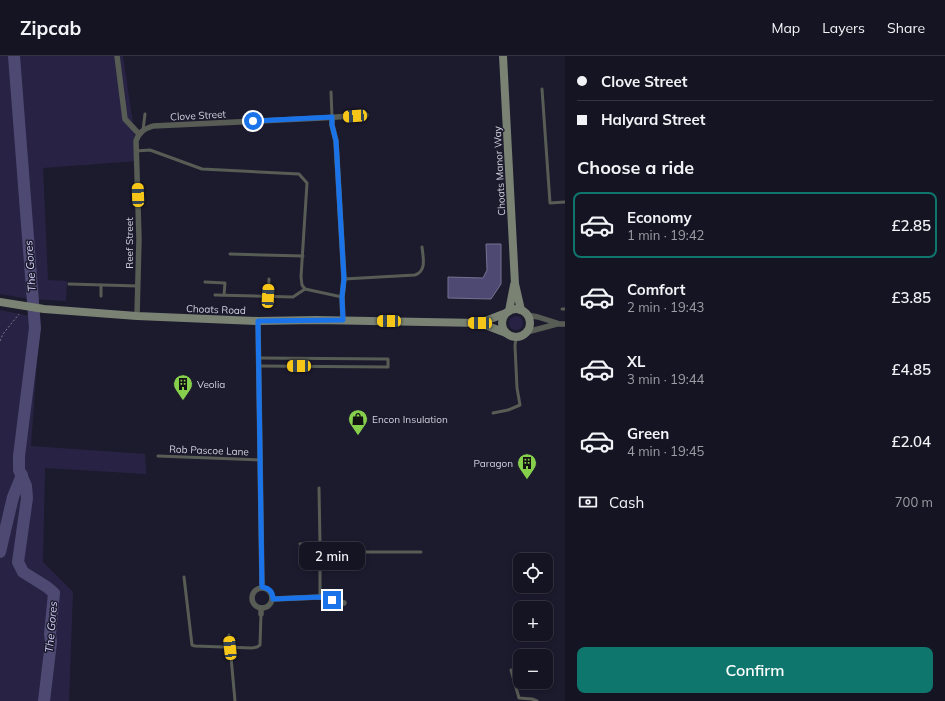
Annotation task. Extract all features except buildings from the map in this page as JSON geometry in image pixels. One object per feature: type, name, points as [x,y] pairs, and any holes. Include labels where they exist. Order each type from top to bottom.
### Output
[{"type":"street","points":[[117,56],[125,119],[141,132]]},
{"type":"street","name":"Choats Manor Way","points":[[503,56],[515,284],[524,313]]},
{"type":"street","name":"Clove Street","points":[[141,132],[153,126],[366,115]]},
{"type":"street","points":[[332,117],[332,125],[336,141],[344,279],[342,297],[343,320]]},
{"type":"street","name":"Reef Street","points":[[137,316],[139,239],[136,141],[141,132]]},
{"type":"street","name":"Choats Manor Way","points":[[508,312],[515,284]]},
{"type":"street","name":"Choats Road","points":[[0,302],[44,309],[137,316],[258,321],[343,320],[480,323],[506,333]]},
{"type":"street","points":[[557,324],[516,310],[508,312],[502,323],[506,333],[516,337],[524,335],[527,332],[557,324],[565,324]]},
{"type":"street","name":"Choats Road","points":[[480,323],[508,312]]},
{"type":"street","points":[[524,313],[530,324],[527,332]]},
{"type":"street","points":[[258,321],[262,587]]},
{"type":"street","points":[[262,587],[269,589],[273,599],[270,605],[262,611],[254,603],[252,597],[254,591],[262,587]]},
{"type":"street","points":[[273,599],[320,597],[344,604]]},
{"type":"lane","points":[[542,89],[550,203],[565,202]]},
{"type":"lane","points":[[331,92],[332,117]]},
{"type":"lane","points":[[141,132],[145,114]]},
{"type":"lane","points":[[136,151],[150,150],[202,169],[299,174],[307,183],[302,277],[302,284],[305,289]]},
{"type":"lane","points":[[344,279],[418,274],[421,272],[423,266],[422,247]]},
{"type":"lane","points":[[230,254],[303,256]]},
{"type":"lane","points":[[268,296],[269,278]]},
{"type":"lane","points":[[205,282],[224,283],[224,295]]},
{"type":"lane","points":[[69,284],[138,286]]},
{"type":"lane","points":[[101,285],[101,296]]},
{"type":"lane","points":[[215,295],[293,297],[305,289],[342,297]]},
{"type":"lane","points":[[493,413],[508,410],[520,405],[517,388],[516,337]]},
{"type":"lane","points":[[259,358],[388,359],[388,367],[259,366]]},
{"type":"lane","name":"Rob Pascoe Lane","points":[[158,456],[261,460]]},
{"type":"lane","points":[[319,488],[320,597]]},
{"type":"lane","points":[[300,544],[320,543]]},
{"type":"lane","points":[[320,552],[421,552]]},
{"type":"lane","points":[[184,577],[192,645],[230,648],[257,647],[260,645],[262,611]]},
{"type":"lane","points":[[229,635],[235,701]]},
{"type":"lane","points":[[511,670],[519,698],[537,701]]},
{"type":"path","points":[[0,341],[3,334],[24,306]]},
{"type":"shaded area","points":[[0,56],[123,56],[136,144],[137,161],[43,168],[48,280],[67,281],[66,301],[30,299],[0,294]]},
{"type":"shaded area","points":[[486,244],[501,244],[501,284],[491,299],[448,298],[448,277],[483,278],[487,270]]},
{"type":"shaded area","points":[[0,310],[40,318],[31,446],[145,454],[146,474],[45,468],[43,562],[73,592],[69,701],[0,701]]},
{"type":"shaded area","points":[[513,316],[519,316],[523,320],[523,326],[519,330],[513,330],[509,326],[509,320]]},
{"type":"waterway","name":"The Gores","points":[[14,56],[35,328],[19,456],[19,470],[26,486],[27,498],[18,562],[23,572],[54,593],[50,634],[51,642],[44,701]]},
{"type":"waterway","name":"The Gores","points":[[0,552],[13,497],[22,475]]},
{"type":"place","name":"Veolia","points":[[183,401]]},
{"type":"place","name":"Encon Insulation","points":[[358,436]]},
{"type":"place","name":"Paragon","points":[[527,480]]},
{"type":"route","points":[[253,121],[332,117],[332,125],[336,141],[344,279],[342,297],[343,320],[258,321],[262,587],[269,589],[273,595],[273,599],[320,597],[332,600]]}]
